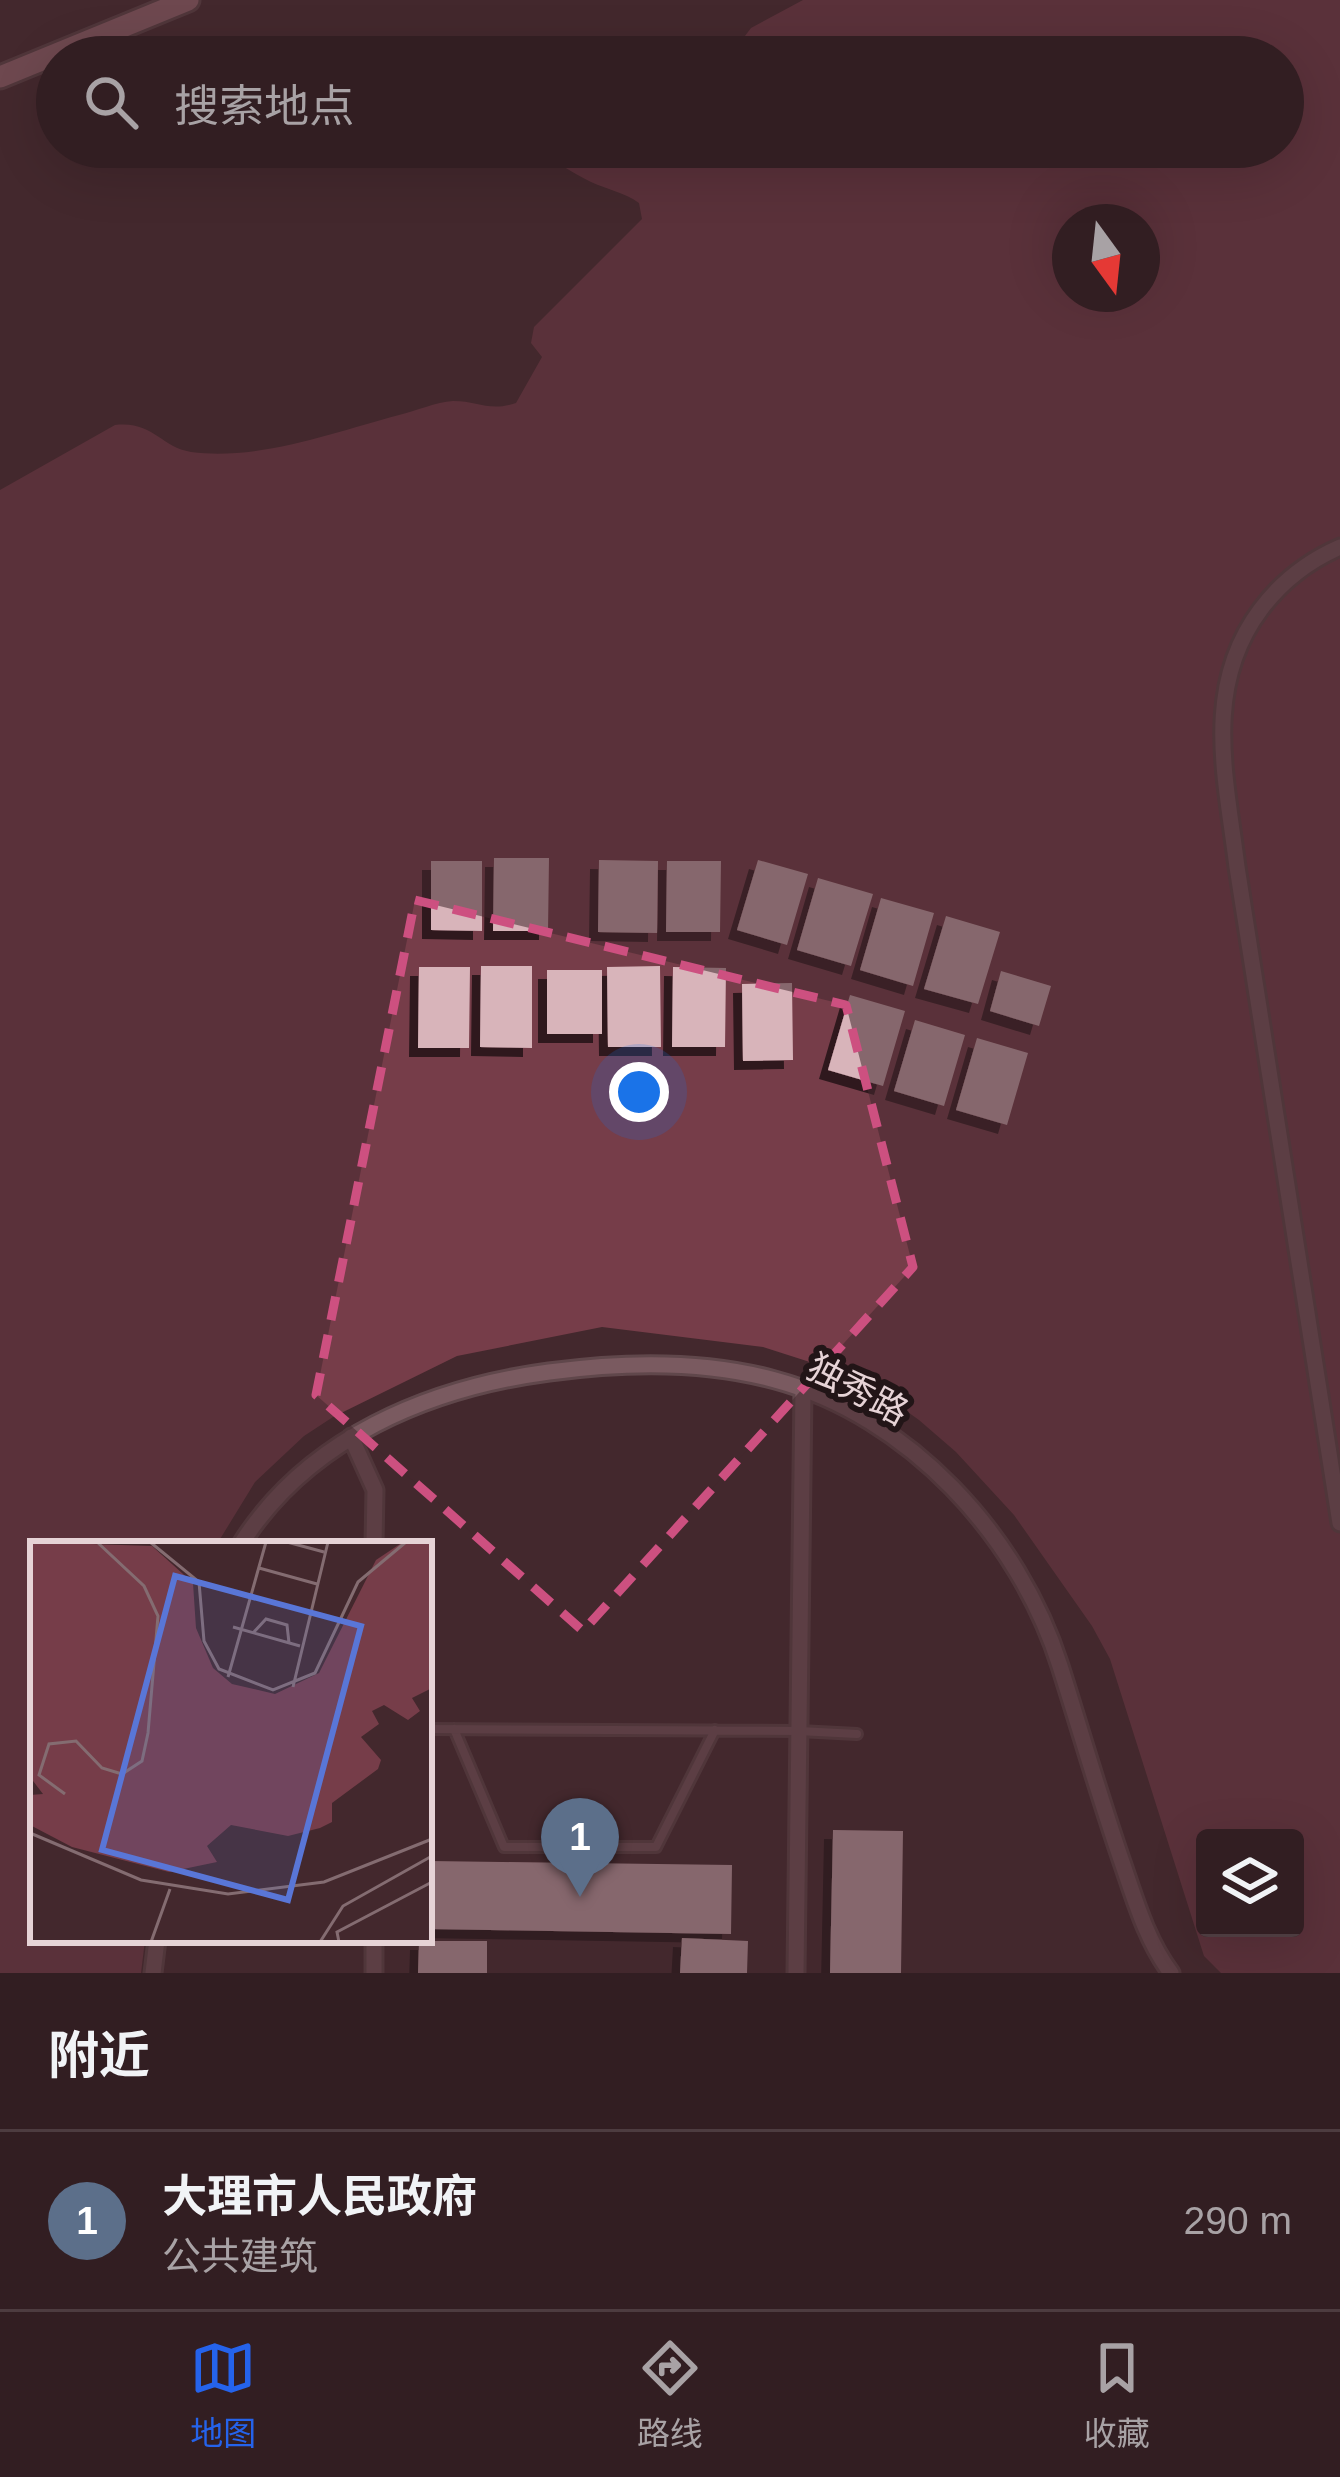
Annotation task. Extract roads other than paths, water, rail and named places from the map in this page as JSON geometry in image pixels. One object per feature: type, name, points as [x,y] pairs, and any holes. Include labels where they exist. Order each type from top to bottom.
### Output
[{"type":"street","points":[[96,36],[188,0]]},
{"type":"street","points":[[0,77],[36,61]]},
{"type":"street","points":[[1340,547],[1288,579],[1255,616],[1228,671],[1222,718],[1240,888],[1340,1523]]},
{"type":"street","name":"独秀路","points":[[243,1541],[284,1490],[351,1437],[452,1392],[502,1379],[620,1366],[740,1372],[803,1389],[858,1416],[917,1458],[976,1514],[1018,1571],[1058,1660],[1143,1924],[1171,1973]]},
{"type":"street","points":[[796,1973],[803,1389]]},
{"type":"street","points":[[351,1437],[374,1490],[374,1541]]},
{"type":"street","points":[[153,1973],[157,1943]]},
{"type":"lane","points":[[432,1729],[857,1734]]},
{"type":"lane","points":[[454,1729],[504,1847],[656,1847],[715,1730]]},
{"type":"place","name":"大理市人民政府","points":[[580,1897]]}]
